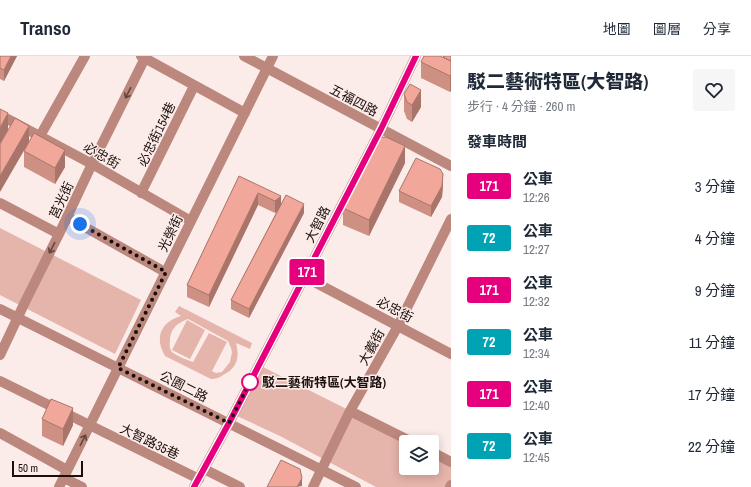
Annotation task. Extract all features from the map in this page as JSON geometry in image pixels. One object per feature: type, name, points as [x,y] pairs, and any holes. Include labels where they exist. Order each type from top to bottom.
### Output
[{"type":"street","points":[[40,136],[85,56]]},
{"type":"street","name":"五福四路","points":[[244,56],[451,166]]},
{"type":"street","name":"光榮街","points":[[63,478],[273,56]]},
{"type":"street","points":[[144,57],[244,113]]},
{"type":"street","name":"莒光街","points":[[0,355],[144,57]]},
{"type":"street","name":"大智路","points":[[197,483],[305,277],[417,57]]},
{"type":"street","name":"必忠街154巷","points":[[141,193],[194,86]]},
{"type":"street","name":"必忠街","points":[[0,115],[92,164],[191,221]]},
{"type":"street","points":[[0,203],[59,234]]},
{"type":"street","points":[[67,217],[166,272]]},
{"type":"street","name":"大義街","points":[[313,487],[350,410],[398,326],[451,219]]},
{"type":"street","name":"必忠街","points":[[305,277],[449,352]]},
{"type":"street","name":"公園二路","points":[[0,309],[356,487]]},
{"type":"street","points":[[449,352],[451,342]]},
{"type":"street","name":"大智路35巷","points":[[0,381],[90,426],[197,483]]},
{"type":"street","points":[[350,410],[399,435]]},
{"type":"street","points":[[0,433],[63,478],[82,487]]},
{"type":"street","points":[[439,456],[451,462]]},
{"type":"street","points":[[204,469],[240,487]]},
{"type":"shaded area","points":[[0,228],[141,300],[115,354],[0,295]]},
{"type":"shaded area","points":[[179,306],[252,343],[250,349],[236,343],[238,353],[236,362],[232,369],[216,379],[211,379],[165,356],[160,343],[161,331],[169,322],[181,316],[175,312]],"holes":[[[188,319],[228,341],[232,352],[230,362],[222,372],[216,373],[212,371],[227,342],[209,333],[193,362],[173,353],[170,346],[171,333],[177,325]]]},
{"type":"shaded area","points":[[187,320],[205,330],[190,359],[172,350]]},
{"type":"shaded area","points":[[263,367],[399,435],[399,475],[439,475],[439,456],[451,462],[451,487],[376,487],[280,436],[237,416]]},
{"type":"building","points":[[0,56],[11,56],[4,70],[0,68]]},
{"type":"building","points":[[424,56],[440,56],[451,61],[450,76],[421,62]]},
{"type":"building","points":[[451,56],[451,61],[443,57]]},
{"type":"building","points":[[410,84],[421,90],[412,105],[407,102],[404,94]]},
{"type":"building","points":[[0,109],[8,113],[0,128]]},
{"type":"building","points":[[15,118],[29,126],[0,176],[0,144]]},
{"type":"building","points":[[34,133],[65,150],[55,168],[24,151]]},
{"type":"building","points":[[386,137],[405,146],[369,220],[343,208],[377,138]]},
{"type":"building","points":[[416,158],[440,169],[443,174],[442,186],[431,206],[399,191]]},
{"type":"building","points":[[239,176],[281,196],[275,201],[258,193],[209,295],[187,285]]},
{"type":"building","points":[[286,195],[304,204],[249,309],[231,300]]},
{"type":"building","points":[[51,399],[73,408],[63,429],[42,419]]},
{"type":"building","points":[[281,460],[300,469],[302,478],[297,487],[267,487]]},
{"type":"bus line","name":"171","points":[[194,487],[229,423],[381,129],[416,56]]},
{"type":"place","name":"駁二藝術特區(大智路)","points":[[250,382]]},
{"type":"route","points":[[80,224],[166,272],[118,368],[229,423],[250,382]]}]
